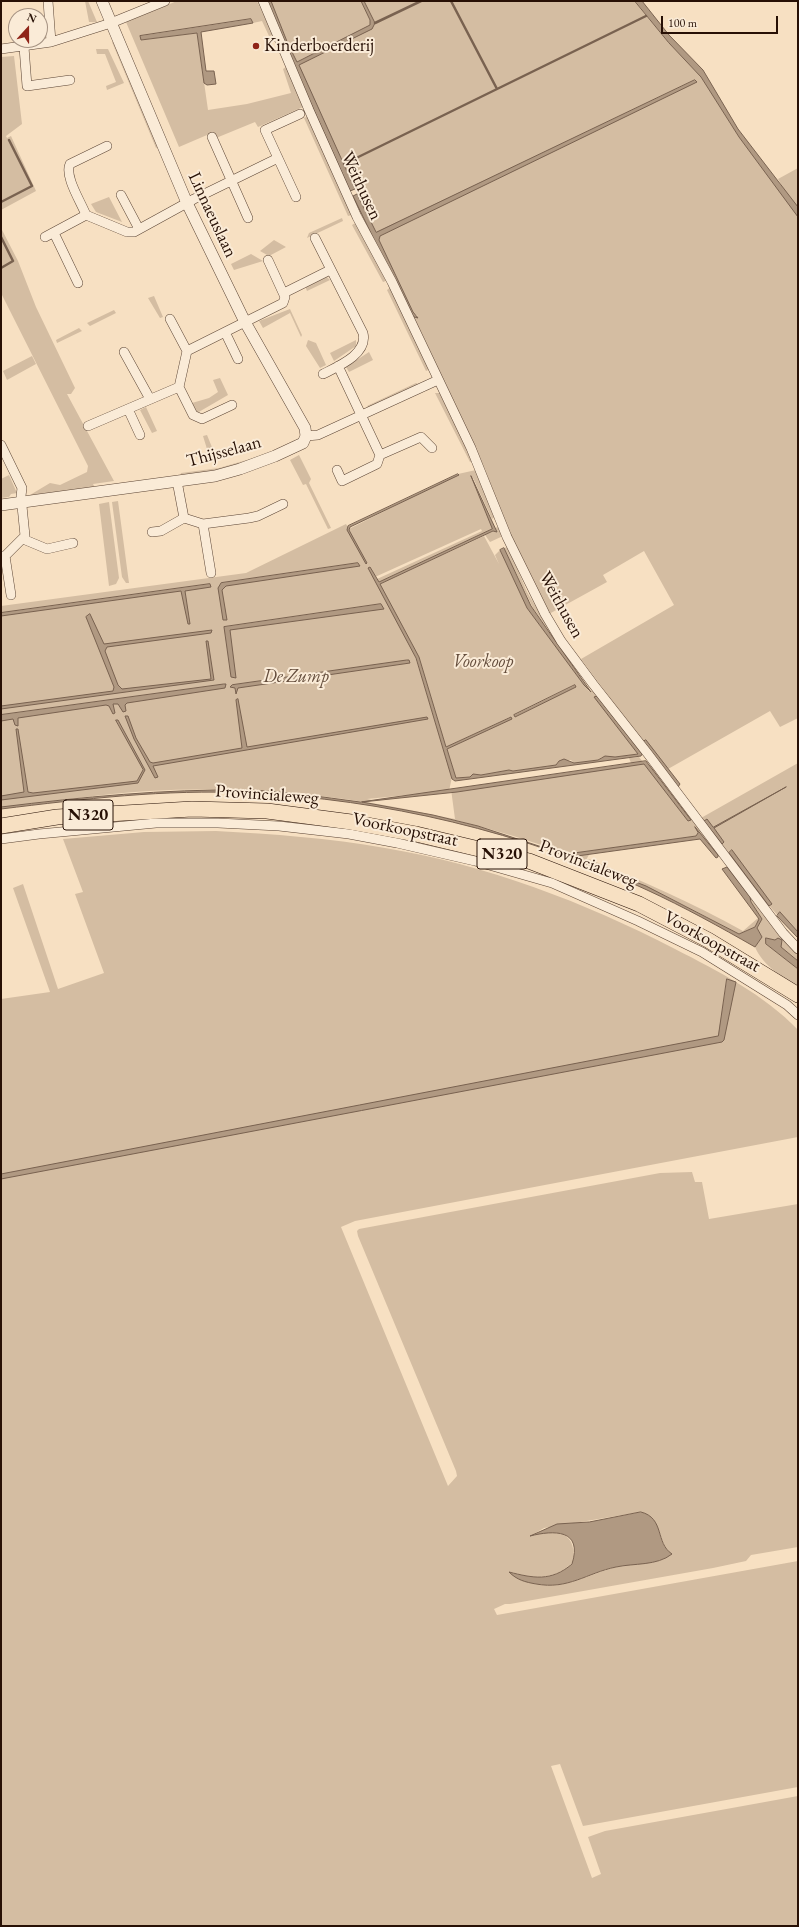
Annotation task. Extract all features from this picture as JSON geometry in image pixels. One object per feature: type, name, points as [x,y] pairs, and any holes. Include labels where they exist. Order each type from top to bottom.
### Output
[{"type":"highway","name":"Provincialeweg","points":[[1,826],[57,817],[176,809],[267,811],[351,822],[416,834],[529,861],[639,904],[708,940],[798,995]]},
{"type":"street","points":[[48,1],[52,42]]},
{"type":"street","name":"Linnaeuslaan","points":[[102,1],[187,203],[245,322],[305,428],[306,436]]},
{"type":"street","points":[[48,43],[111,23],[165,1]]},
{"type":"street","name":"Weithusen","points":[[264,1],[309,110],[357,217],[392,282],[471,448],[507,537],[545,614],[561,641],[593,684],[653,760],[783,933],[798,948]]},
{"type":"street","points":[[1,49],[12,48]]},
{"type":"street","points":[[24,48],[27,86],[70,80]]},
{"type":"street","points":[[296,197],[265,130],[300,114]]},
{"type":"street","points":[[212,137],[248,218]]},
{"type":"street","points":[[107,146],[70,164],[68,168],[69,176],[86,215],[127,232],[134,232],[187,203],[278,158]]},
{"type":"street","points":[[121,195],[139,229]]},
{"type":"street","points":[[45,237],[86,215]]},
{"type":"street","points":[[54,233],[78,284]]},
{"type":"street","points":[[315,238],[363,333],[365,340],[363,347],[338,366],[323,374]]},
{"type":"street","points":[[187,351],[284,304],[284,293],[268,260]]},
{"type":"street","points":[[284,293],[330,270]]},
{"type":"street","points":[[170,319],[187,351],[179,387],[193,416],[202,419],[232,405]]},
{"type":"street","points":[[225,332],[238,359]]},
{"type":"street","points":[[124,352],[150,399]]},
{"type":"street","points":[[337,470],[342,480],[377,464],[380,455],[338,366]]},
{"type":"street","name":"Thijsselaan","points":[[1,506],[216,476],[275,456],[303,443],[306,436],[318,435],[438,380]]},
{"type":"street","points":[[88,426],[179,387]]},
{"type":"street","points":[[128,409],[140,435]]},
{"type":"street","points":[[380,455],[423,433],[432,448]]},
{"type":"street","points":[[1,445],[22,488],[25,531],[23,539],[3,556],[11,595]]},
{"type":"street","points":[[177,481],[184,518]]},
{"type":"street","points":[[152,532],[161,531],[184,518],[203,524],[258,516],[283,504]]},
{"type":"street","points":[[203,524],[211,573]]},
{"type":"street","points":[[23,539],[46,549],[74,543]]},
{"type":"street","name":"Voorkoopstraat","points":[[1,839],[156,823],[279,826],[349,834],[475,861],[552,883],[638,921],[702,952],[787,1005],[798,1015]]},
{"type":"green space","points":[[85,1],[88,1],[97,22],[89,22]]},
{"type":"green space","points":[[177,1],[257,1],[273,35],[269,36],[262,21],[253,23],[251,19],[141,36],[141,40],[197,33],[208,110],[247,104],[291,93],[283,69],[286,67],[303,107],[258,127],[255,122],[216,138],[214,132],[179,147],[126,22]]},
{"type":"green space","points":[[271,1],[361,1],[371,25],[297,62],[288,44]]},
{"type":"green space","points":[[364,1],[635,1],[669,43],[701,77],[739,137],[798,215],[798,718],[780,727],[770,711],[668,769],[646,741],[643,742],[581,659],[674,605],[644,551],[603,575],[607,582],[549,614],[512,541],[485,469],[421,332],[411,316],[418,316],[413,313],[379,240],[380,236],[378,232],[374,231],[299,67],[300,63],[374,26]]},
{"type":"green space","points":[[117,41],[160,147],[156,148],[112,42]]},
{"type":"green space","points":[[96,49],[108,49],[124,83],[107,90],[106,86],[116,82],[105,54],[97,54]]},
{"type":"green space","points":[[14,56],[22,124],[6,136],[7,138],[11,136],[36,191],[1,210],[1,57]]},
{"type":"green space","points":[[308,116],[352,215],[348,216],[304,118]]},
{"type":"green space","points":[[798,168],[798,214],[778,179]]},
{"type":"green space","points":[[109,197],[122,222],[96,212],[91,204]]},
{"type":"green space","points":[[342,218],[343,221],[307,238],[309,233]]},
{"type":"green space","points":[[357,222],[386,281],[383,282],[352,225]]},
{"type":"green space","points":[[1,228],[18,261],[36,307],[75,388],[71,394],[67,394],[114,481],[93,484],[95,488],[30,497],[30,495],[50,483],[60,485],[87,472],[88,466],[1,293]]},
{"type":"green space","points":[[274,240],[286,247],[269,256],[260,251]]},
{"type":"green space","points":[[251,254],[263,261],[234,270],[231,264]]},
{"type":"green space","points":[[325,275],[330,280],[307,291],[305,286]]},
{"type":"green space","points":[[391,287],[430,369],[426,371],[387,290]]},
{"type":"green space","points":[[154,296],[163,317],[160,318],[148,298]]},
{"type":"green space","points":[[290,309],[302,335],[301,337],[290,313],[263,328],[259,321]]},
{"type":"green space","points":[[114,310],[116,313],[90,326],[87,323]]},
{"type":"green space","points":[[79,328],[82,331],[57,343],[56,340]]},
{"type":"green space","points":[[308,340],[316,343],[326,365],[320,368],[306,346]]},
{"type":"green space","points":[[356,340],[356,346],[334,361],[330,353]]},
{"type":"green space","points":[[369,352],[373,360],[349,372],[346,367]]},
{"type":"green space","points":[[32,356],[36,364],[7,380],[3,371]]},
{"type":"green space","points":[[220,378],[228,395],[197,413],[192,403],[209,398],[218,392],[213,380]]},
{"type":"green space","points":[[416,383],[420,385],[369,408],[367,406]]},
{"type":"green space","points":[[435,393],[440,393],[473,462],[470,462]]},
{"type":"green space","points":[[146,407],[157,431],[152,433],[140,410]]},
{"type":"green space","points":[[207,435],[218,462],[211,462],[203,436]]},
{"type":"green space","points":[[299,455],[311,479],[309,483],[331,528],[328,529],[306,484],[303,485],[290,460]]},
{"type":"green space","points":[[257,457],[224,470],[180,477],[181,473],[219,468]]},
{"type":"green space","name":"De Zump","points":[[476,470],[495,517],[492,519],[473,478],[471,477],[492,529],[379,582],[377,579],[482,531],[481,529],[375,577],[415,656],[452,777],[449,791],[367,799],[372,800],[362,802],[366,803],[277,792],[214,790],[131,792],[1,808],[1,606],[246,573],[346,524],[349,529],[458,474]]},
{"type":"green space","points":[[9,475],[17,493],[11,494],[9,497],[1,498],[1,479]]},
{"type":"green space","points":[[118,501],[129,583],[126,583],[122,577],[112,502]]},
{"type":"green space","points":[[109,502],[119,578],[116,584],[109,586],[99,504]]},
{"type":"green space","points":[[498,527],[503,536],[490,542],[485,535],[494,531],[497,532],[495,528]]},
{"type":"green space","name":"Voorkoop","points":[[484,536],[499,564],[495,555],[500,550],[527,608],[584,685],[589,691],[592,691],[533,608],[504,548],[508,547],[527,592],[549,629],[643,752],[595,697],[638,754],[602,757],[598,760],[574,763],[571,760],[559,761],[556,765],[513,771],[509,770],[481,775],[477,774],[470,777],[456,778],[447,749],[512,718],[510,717],[446,747],[419,657],[379,584]],"holes":[[[574,685],[576,687],[515,717],[514,715]]]},
{"type":"green space","points":[[639,757],[688,821],[690,820],[650,766],[653,765],[721,856],[718,856],[695,827],[699,833],[696,836],[574,853],[590,853],[586,860],[589,859],[667,893],[743,931],[758,918],[759,922],[755,927],[739,934],[647,887],[589,862],[529,841],[467,823],[423,813],[455,819],[451,789],[631,763],[629,758]]},
{"type":"green space","points":[[798,763],[798,938],[772,909],[701,818]]},
{"type":"green space","points":[[366,803],[404,809],[423,813]]},
{"type":"green space","points":[[216,831],[322,839],[423,855],[498,875],[534,887],[606,916],[691,957],[756,995],[785,1017],[798,1030],[798,1137],[355,1221],[341,1227],[448,1486],[457,1476],[456,1471],[358,1236],[357,1231],[359,1229],[660,1173],[692,1172],[695,1182],[702,1182],[709,1219],[798,1204],[798,1547],[751,1555],[746,1561],[713,1568],[505,1604],[494,1609],[497,1615],[798,1561],[798,1787],[583,1826],[560,1764],[551,1766],[592,1878],[601,1874],[588,1837],[605,1831],[798,1796],[798,1926],[1,1926],[1,999],[50,992],[13,888],[23,884],[58,989],[104,973],[75,894],[83,892],[63,839],[144,832]],"holes":[[[641,1512],[653,1519],[664,1544],[671,1554],[666,1558],[654,1562],[621,1566],[566,1584],[552,1586],[539,1585],[525,1581],[510,1572],[535,1577],[550,1575],[558,1573],[572,1563],[572,1545],[566,1536],[555,1532],[532,1535],[544,1528]]]},
{"type":"green space","points":[[729,865],[798,953],[798,961],[781,947],[781,944],[775,940],[766,938],[766,944],[798,969],[798,988],[768,965],[758,954],[755,947],[762,937],[757,928],[762,919],[751,902],[750,897],[727,867]]},
{"type":"shaded area","points":[[268,1],[271,1],[288,44],[297,62],[370,25],[370,20],[361,1],[364,1],[375,23],[372,29],[299,65],[355,189],[350,191],[285,46]]},
{"type":"shaded area","points":[[635,1],[642,1],[669,35],[703,70],[738,129],[798,207],[798,217],[739,137],[701,77],[669,43]]},
{"type":"shaded area","points":[[251,19],[253,23],[201,32],[206,71],[214,71],[216,84],[207,85],[204,83],[197,33],[141,40],[140,36]]},
{"type":"shaded area","points":[[695,80],[697,82],[380,236],[379,240],[413,312],[418,318],[411,316],[353,196],[357,194],[376,232]]},
{"type":"shaded area","points":[[458,474],[459,475],[350,527],[349,530],[367,563],[366,564],[347,530],[348,526]]},
{"type":"shaded area","points":[[471,476],[497,532],[493,531],[380,584],[419,657],[446,747],[511,717],[512,719],[447,749],[456,778],[470,777],[473,774],[481,775],[509,770],[513,771],[556,765],[559,761],[564,759],[574,763],[598,760],[605,756],[615,757],[638,754],[594,697],[597,696],[642,754],[641,756],[455,781],[452,779],[416,658],[368,568],[370,567],[379,582],[492,529]]},
{"type":"shaded area","points":[[504,548],[531,606],[591,692],[584,685],[527,608],[500,550]]},
{"type":"shaded area","points":[[358,563],[360,566],[226,586],[222,590],[227,620],[223,620],[218,588],[221,583]]},
{"type":"shaded area","points":[[210,584],[211,587],[185,591],[190,624],[188,624],[181,591],[1,616],[1,613]]},
{"type":"shaded area","points":[[381,604],[384,609],[230,630],[236,678],[231,677],[224,627]]},
{"type":"shaded area","points":[[90,614],[104,644],[212,630],[211,633],[107,647],[105,651],[118,685],[122,689],[211,679],[206,641],[208,641],[214,680],[1,709],[1,706],[113,691],[114,687],[86,617]]},
{"type":"shaded area","points":[[409,660],[410,663],[238,688],[236,694],[235,688],[230,687],[232,685]]},
{"type":"shaded area","points":[[226,684],[225,688],[127,703],[125,705],[126,711],[123,712],[118,704],[113,704],[115,713],[113,714],[109,706],[106,705],[18,718],[18,726],[15,725],[13,719],[1,721],[1,715]]},
{"type":"shaded area","points":[[575,685],[576,687],[515,717],[514,715]]},
{"type":"shaded area","points":[[238,699],[247,747],[427,717],[428,719],[153,766],[158,777],[155,778],[134,739],[125,716],[128,716],[136,738],[150,762],[153,763],[242,748],[236,700]]},
{"type":"shaded area","points":[[116,720],[118,720],[145,770],[138,783],[1,800],[1,796],[24,792],[16,729],[18,729],[28,792],[33,793],[137,781],[143,770]]},
{"type":"shaded area","points":[[646,740],[680,784],[678,787],[643,742]]},
{"type":"shaded area","points":[[646,761],[691,820],[688,821],[644,764],[457,792],[362,802],[433,815],[478,826],[560,853],[646,886],[739,934],[755,927],[759,919],[722,869],[727,867],[750,897],[751,902],[762,919],[757,928],[762,937],[755,947],[675,903],[600,869],[503,835],[402,811],[299,797],[217,792],[186,792],[124,796],[1,809],[1,807],[93,797],[154,792],[215,790],[246,790],[303,794],[360,802]]},
{"type":"shaded area","points":[[786,787],[714,828],[724,842],[722,844],[704,821],[707,819],[713,827]]},
{"type":"shaded area","points":[[695,827],[718,855],[718,857],[716,858],[700,839],[577,856],[574,853],[696,836],[698,833]]},
{"type":"shaded area","points":[[732,850],[772,904],[769,906],[729,853]]},
{"type":"shaded area","points":[[780,912],[798,932],[798,938],[777,916]]},
{"type":"shaded area","points":[[766,938],[775,940],[778,938],[782,940],[781,947],[798,961],[798,969],[766,944]]},
{"type":"shaded area","points":[[727,979],[736,982],[724,1040],[722,1042],[1,1179],[1,1174],[718,1036]]},
{"type":"shaded area","points":[[641,1512],[649,1515],[657,1525],[663,1544],[672,1554],[666,1558],[645,1564],[616,1567],[558,1585],[528,1582],[518,1579],[509,1572],[526,1576],[542,1577],[557,1574],[572,1564],[574,1553],[573,1544],[570,1538],[557,1533],[530,1536],[557,1524],[589,1522]]},
{"type":"waterway","points":[[375,23],[421,1]]},
{"type":"waterway","points":[[451,1],[497,89]]},
{"type":"waterway","points":[[344,164],[646,16]]},
{"type":"waterway","points":[[1,202],[32,186],[9,140]]},
{"type":"waterway","points":[[1,237],[13,261],[1,268]]},
{"type":"place","name":"Kinderboerderij","points":[[256,46]]}]
